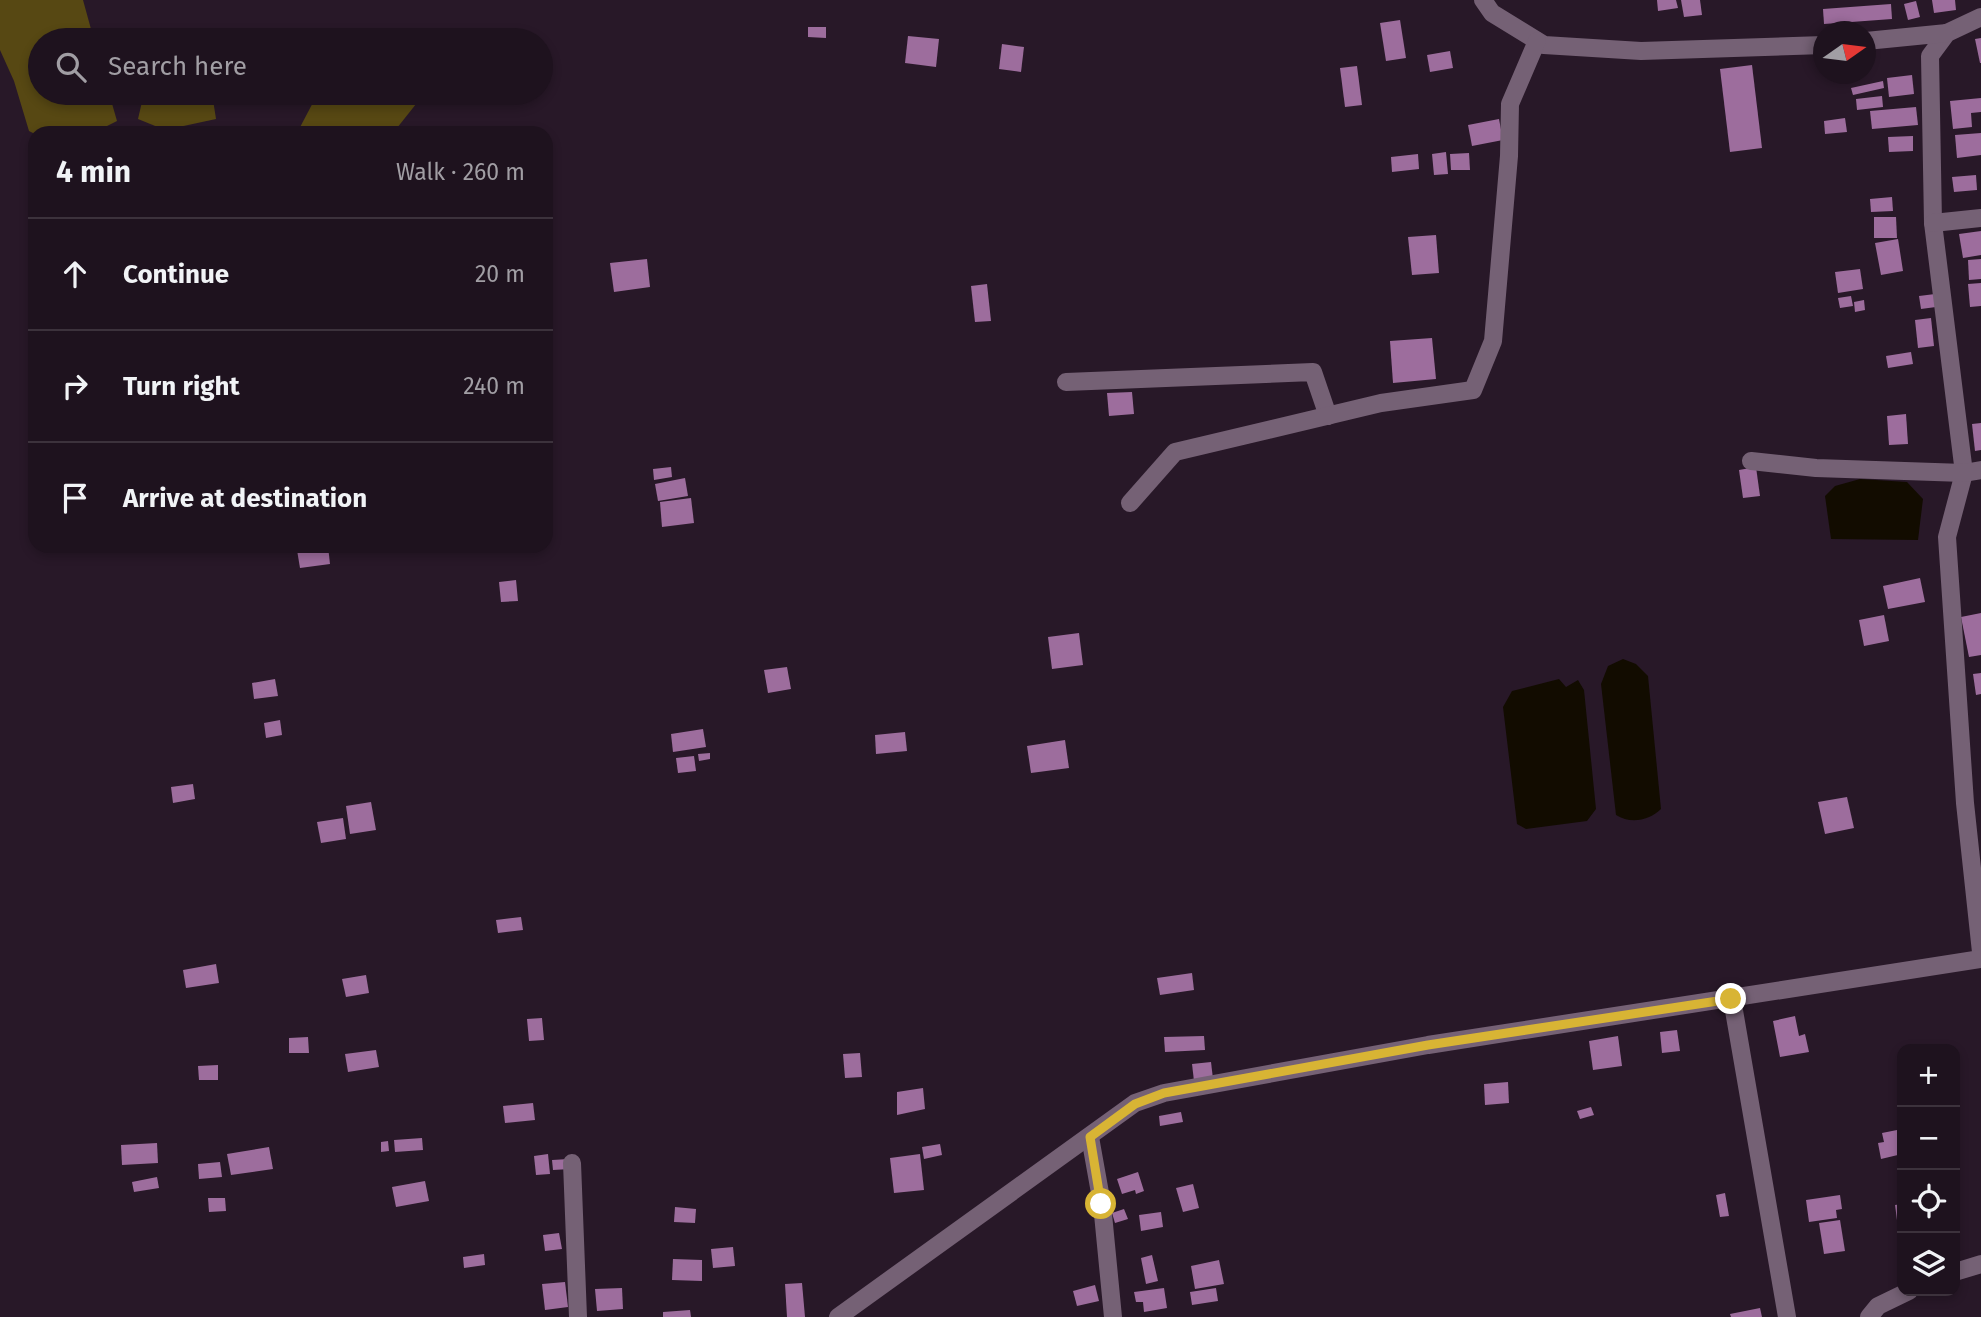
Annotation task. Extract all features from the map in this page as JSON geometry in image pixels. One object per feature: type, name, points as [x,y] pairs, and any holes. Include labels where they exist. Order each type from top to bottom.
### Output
[{"type":"street","points":[[1483,0],[1492,13],[1544,45],[1641,51],[1813,45]]},
{"type":"street","points":[[1876,40],[1947,33],[1981,16]]},
{"type":"street","points":[[1947,33],[1930,56],[1933,223],[1973,471],[1947,537],[1965,803],[1981,952]]},
{"type":"street","points":[[1130,503],[1175,452],[1381,403],[1473,390],[1493,341],[1509,156],[1510,104],[1536,41]]},
{"type":"street","points":[[1933,223],[1981,218]]},
{"type":"street","points":[[1066,382],[1313,372],[1328,416]]},
{"type":"street","points":[[1751,461],[1816,468],[1973,471]]},
{"type":"street","points":[[838,1317],[1135,1104],[1164,1093],[1428,1045],[1981,959]]},
{"type":"street","points":[[1731,999],[1787,1317]]},
{"type":"street","points":[[1090,1137],[1101,1204],[1113,1317]]},
{"type":"street","points":[[572,1163],[578,1317]]},
{"type":"street","points":[[1960,1270],[1981,1264]]},
{"type":"street","points":[[1869,1317],[1878,1306],[1899,1296]]},
{"type":"shaded area","points":[[0,0],[83,0],[91,28],[28,28],[28,105],[112,105],[117,121],[107,126],[28,128],[14,81],[0,50]]},
{"type":"shaded area","points":[[141,105],[214,105],[216,119],[184,126],[155,126],[138,119]]},
{"type":"shaded area","points":[[312,105],[415,105],[399,126],[301,126]]},
{"type":"shaded area","points":[[1860,479],[1907,482],[1923,499],[1918,540],[1831,539],[1825,496],[1835,486]]},
{"type":"shaded area","points":[[1623,659],[1636,664],[1648,676],[1661,809],[1639,820],[1627,820],[1616,815],[1601,684],[1608,666]]},
{"type":"shaded area","points":[[1559,679],[1566,687],[1578,680],[1584,690],[1596,809],[1587,821],[1526,829],[1517,824],[1503,707],[1512,691]]},
{"type":"building","points":[[1657,0],[1676,0],[1678,8],[1658,11]]},
{"type":"building","points":[[1681,0],[1700,0],[1702,15],[1684,17]]},
{"type":"building","points":[[1932,0],[1955,0],[1956,10],[1934,13]]},
{"type":"building","points":[[1916,1],[1920,17],[1908,20],[1904,4]]},
{"type":"building","points":[[1891,4],[1892,19],[1824,21],[1823,9]]},
{"type":"building","points":[[1400,20],[1406,58],[1386,61],[1380,23]]},
{"type":"building","points":[[808,27],[826,27],[826,38],[808,37]]},
{"type":"building","points":[[908,36],[939,39],[936,67],[905,63]]},
{"type":"building","points":[[1981,38],[1981,63],[1980,63],[1975,39]]},
{"type":"building","points":[[1002,44],[1024,47],[1021,72],[999,69]]},
{"type":"building","points":[[1450,51],[1453,68],[1430,72],[1427,55]]},
{"type":"building","points":[[1752,65],[1762,148],[1730,152],[1720,69]]},
{"type":"building","points":[[1357,66],[1362,105],[1345,107],[1340,68]]},
{"type":"building","points":[[1912,75],[1914,94],[1889,97],[1887,78]]},
{"type":"building","points":[[1883,81],[1884,88],[1853,95],[1851,88]]},
{"type":"building","points":[[1882,96],[1883,107],[1857,110],[1856,99]]},
{"type":"building","points":[[1981,98],[1981,112],[1971,113],[1972,127],[1953,129],[1950,101]]},
{"type":"building","points":[[1916,107],[1918,125],[1872,129],[1870,111]]},
{"type":"building","points":[[1845,118],[1847,132],[1825,134],[1824,121]]},
{"type":"building","points":[[1499,119],[1503,140],[1472,146],[1468,125]]},
{"type":"building","points":[[1981,133],[1981,155],[1957,158],[1955,135]]},
{"type":"building","points":[[1913,136],[1913,151],[1889,152],[1888,137]]},
{"type":"building","points":[[1446,152],[1448,174],[1434,175],[1432,154]]},
{"type":"building","points":[[1469,153],[1470,170],[1451,170],[1450,154]]},
{"type":"building","points":[[1418,154],[1419,169],[1392,172],[1391,157]]},
{"type":"building","points":[[1976,175],[1977,190],[1954,192],[1952,177]]},
{"type":"building","points":[[1892,197],[1893,211],[1871,212],[1870,199]]},
{"type":"building","points":[[1874,217],[1896,217],[1897,238],[1874,238]]},
{"type":"building","points":[[1981,231],[1981,255],[1963,258],[1959,234]]},
{"type":"building","points":[[1436,235],[1439,273],[1412,275],[1408,237]]},
{"type":"building","points":[[1898,239],[1903,271],[1881,275],[1875,243]]},
{"type":"building","points":[[647,259],[650,287],[614,292],[610,263]]},
{"type":"building","points":[[1981,259],[1981,279],[1969,280],[1968,260]]},
{"type":"building","points":[[1860,269],[1863,289],[1838,293],[1835,272]]},
{"type":"building","points":[[1981,283],[1981,306],[1970,307],[1968,284]]},
{"type":"building","points":[[987,284],[991,321],[975,322],[971,286]]},
{"type":"building","points":[[1935,294],[1936,307],[1921,309],[1919,296]]},
{"type":"building","points":[[1851,296],[1853,306],[1840,308],[1838,298]]},
{"type":"building","points":[[1864,300],[1865,310],[1855,312],[1854,302]]},
{"type":"building","points":[[1931,318],[1934,346],[1918,348],[1915,320]]},
{"type":"building","points":[[1432,338],[1436,379],[1393,383],[1390,341]]},
{"type":"building","points":[[1911,352],[1913,364],[1888,368],[1886,356]]},
{"type":"building","points":[[1132,392],[1134,414],[1109,416],[1107,393]]},
{"type":"building","points":[[1906,414],[1908,444],[1889,445],[1887,416]]},
{"type":"building","points":[[1981,423],[1981,450],[1975,451],[1972,424]]},
{"type":"building","points":[[671,467],[672,477],[654,480],[653,469]]},
{"type":"building","points":[[1756,467],[1760,496],[1743,498],[1739,470]]},
{"type":"building","points":[[685,478],[688,496],[658,501],[655,484]]},
{"type":"building","points":[[691,498],[694,523],[662,527],[660,502]]},
{"type":"building","points":[[298,553],[329,553],[330,564],[300,568]]},
{"type":"building","points":[[1920,578],[1925,602],[1888,609],[1883,586]]},
{"type":"building","points":[[516,580],[518,601],[501,602],[499,582]]},
{"type":"building","points":[[1981,613],[1981,655],[1969,657],[1961,617]]},
{"type":"building","points":[[1884,615],[1889,641],[1864,646],[1859,620]]},
{"type":"building","points":[[1079,633],[1083,665],[1052,669],[1048,637]]},
{"type":"building","points":[[787,667],[791,689],[768,693],[764,670]]},
{"type":"building","points":[[1981,673],[1981,694],[1976,695],[1973,674]]},
{"type":"building","points":[[275,679],[278,696],[254,699],[252,683]]},
{"type":"building","points":[[280,720],[282,735],[266,738],[264,723]]},
{"type":"building","points":[[703,729],[706,747],[673,752],[671,734]]},
{"type":"building","points":[[905,732],[907,751],[876,754],[875,735]]},
{"type":"building","points":[[1065,740],[1069,768],[1031,773],[1027,746]]},
{"type":"building","points":[[710,753],[710,759],[699,761],[698,754]]},
{"type":"building","points":[[694,756],[696,771],[678,773],[676,758]]},
{"type":"building","points":[[193,784],[195,799],[173,803],[171,787]]},
{"type":"building","points":[[1847,797],[1854,828],[1825,834],[1818,802]]},
{"type":"building","points":[[371,802],[376,830],[350,834],[346,806]]},
{"type":"building","points":[[343,818],[346,839],[321,843],[317,822]]},
{"type":"building","points":[[521,917],[523,930],[498,933],[496,920]]},
{"type":"building","points":[[216,964],[219,983],[186,988],[183,970]]},
{"type":"building","points":[[1192,973],[1194,990],[1160,995],[1157,978]]},
{"type":"building","points":[[366,975],[369,993],[346,997],[342,979]]},
{"type":"building","points":[[1795,1016],[1799,1036],[1805,1034],[1809,1052],[1780,1057],[1773,1021]]},
{"type":"building","points":[[542,1018],[544,1040],[529,1041],[527,1019]]},
{"type":"building","points":[[1677,1030],[1680,1051],[1662,1053],[1660,1032]]},
{"type":"building","points":[[1204,1036],[1205,1050],[1165,1052],[1164,1037]]},
{"type":"building","points":[[1618,1036],[1622,1066],[1593,1070],[1589,1041]]},
{"type":"building","points":[[308,1037],[309,1053],[289,1053],[289,1038]]},
{"type":"building","points":[[376,1050],[379,1067],[348,1072],[345,1054]]},
{"type":"building","points":[[860,1053],[862,1077],[845,1078],[843,1054]]},
{"type":"building","points":[[1211,1062],[1213,1079],[1194,1081],[1192,1064]]},
{"type":"building","points":[[218,1065],[218,1080],[199,1080],[198,1066]]},
{"type":"building","points":[[1508,1082],[1509,1103],[1485,1105],[1484,1084]]},
{"type":"building","points":[[923,1088],[925,1109],[897,1115],[897,1092]]},
{"type":"building","points":[[533,1103],[535,1120],[505,1123],[503,1106]]},
{"type":"building","points":[[1591,1107],[1594,1115],[1580,1119],[1577,1111]]},
{"type":"building","points":[[1181,1112],[1183,1122],[1160,1126],[1159,1116]]},
{"type":"building","points":[[1897,1130],[1897,1155],[1881,1159],[1878,1143],[1884,1142],[1882,1133]]},
{"type":"building","points":[[422,1138],[423,1150],[395,1152],[394,1140]]},
{"type":"building","points":[[388,1141],[389,1151],[381,1152],[381,1142]]},
{"type":"building","points":[[157,1143],[158,1163],[122,1165],[121,1145]]},
{"type":"building","points":[[940,1144],[942,1155],[924,1159],[922,1147]]},
{"type":"building","points":[[269,1147],[273,1169],[231,1175],[227,1154]]},
{"type":"building","points":[[548,1154],[550,1174],[536,1175],[534,1156]]},
{"type":"building","points":[[920,1154],[924,1190],[894,1193],[890,1158]]},
{"type":"building","points":[[569,1159],[570,1169],[553,1170],[552,1160]]},
{"type":"building","points":[[220,1162],[222,1177],[199,1179],[198,1164]]},
{"type":"building","points":[[1138,1172],[1144,1191],[1136,1194],[1135,1190],[1122,1194],[1117,1179]]},
{"type":"building","points":[[157,1177],[159,1188],[134,1192],[132,1182]]},
{"type":"building","points":[[425,1181],[429,1201],[396,1207],[392,1187]]},
{"type":"building","points":[[1193,1184],[1199,1208],[1183,1212],[1176,1188]]},
{"type":"building","points":[[1725,1193],[1729,1216],[1720,1217],[1716,1195]]},
{"type":"building","points":[[1840,1195],[1842,1209],[1836,1210],[1837,1218],[1809,1222],[1806,1200]]},
{"type":"building","points":[[208,1198],[225,1198],[226,1211],[209,1212]]},
{"type":"building","points":[[675,1207],[696,1209],[695,1223],[674,1222]]},
{"type":"building","points":[[1124,1209],[1128,1219],[1115,1223],[1112,1213]]},
{"type":"building","points":[[1161,1212],[1163,1227],[1141,1231],[1139,1215]]},
{"type":"building","points":[[1840,1220],[1845,1251],[1824,1254],[1819,1223]]},
{"type":"building","points":[[559,1233],[562,1249],[545,1251],[543,1235]]},
{"type":"building","points":[[733,1247],[735,1266],[713,1268],[711,1249]]},
{"type":"building","points":[[484,1254],[485,1265],[464,1268],[463,1257]]},
{"type":"building","points":[[1152,1255],[1158,1281],[1146,1284],[1141,1258]]},
{"type":"building","points":[[673,1259],[702,1260],[702,1281],[672,1280]]},
{"type":"building","points":[[1219,1260],[1224,1284],[1195,1289],[1191,1266]]},
{"type":"building","points":[[565,1282],[568,1307],[545,1310],[542,1284]]},
{"type":"building","points":[[802,1283],[805,1317],[787,1317],[785,1284]]},
{"type":"building","points":[[1095,1285],[1099,1301],[1077,1306],[1073,1291]]},
{"type":"building","points":[[622,1288],[623,1309],[597,1311],[595,1289]]},
{"type":"building","points":[[1164,1288],[1167,1308],[1144,1312],[1143,1302],[1136,1302],[1134,1292]]},
{"type":"building","points":[[1216,1288],[1218,1301],[1192,1305],[1190,1292]]},
{"type":"building","points":[[1760,1308],[1762,1317],[1731,1317],[1730,1314]]},
{"type":"building","points":[[690,1310],[691,1317],[663,1317],[663,1312]]},
{"type":"route","points":[[1101,1204],[1090,1137],[1135,1104],[1164,1093],[1428,1045],[1731,999]]}]
